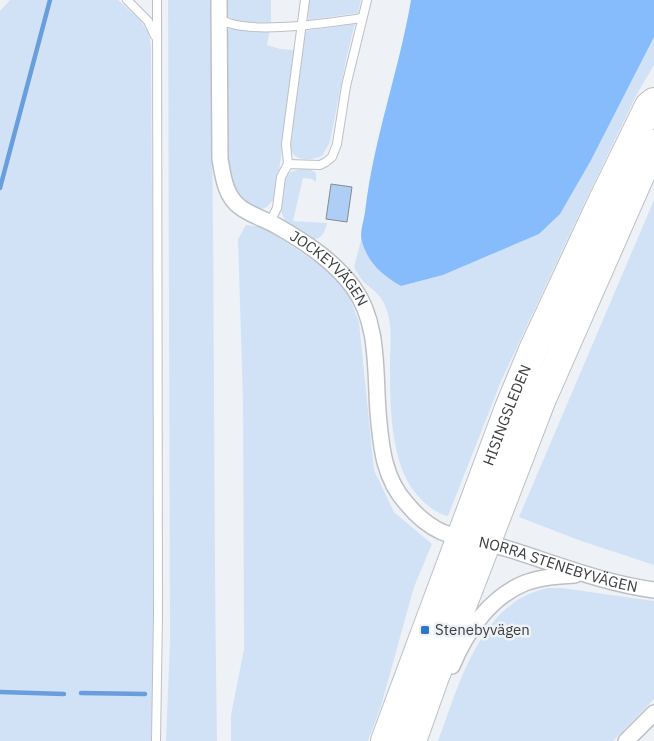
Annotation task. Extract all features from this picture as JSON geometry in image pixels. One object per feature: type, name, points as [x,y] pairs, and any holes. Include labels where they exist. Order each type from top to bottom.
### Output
[{"type":"highway","name":"HISINGSLEDEN","points":[[414,737],[434,679],[509,408],[533,350],[606,193],[649,106],[654,102]]},
{"type":"highway","name":"HISINGSLEDEN","points":[[385,741],[448,571],[474,540],[541,401],[654,144]]},
{"type":"street","name":"JOCKEYVÄGEN","points":[[219,0],[220,159],[223,178],[229,194],[240,207],[270,222],[324,257],[347,279],[357,292],[372,335],[381,443],[385,465],[393,484],[405,503],[419,516],[444,533],[474,540]]},
{"type":"street","name":"NORRA STENEBYVÄGEN","points":[[474,540],[584,574],[654,590]]},
{"type":"street","points":[[414,737],[432,710],[469,632],[487,610],[506,593],[526,583],[552,576],[584,574]]},
{"type":"street","points":[[626,741],[654,713]]},
{"type":"lane","points":[[127,0],[148,21],[156,38]]},
{"type":"lane","points":[[156,741],[158,545],[157,0]]},
{"type":"lane","points":[[270,222],[277,208],[281,177],[288,164],[286,144],[305,0]]},
{"type":"lane","points":[[288,164],[320,165],[332,157],[338,144],[346,86],[367,0]]},
{"type":"lane","points":[[219,16],[227,23],[236,26],[301,26],[362,18]]},
{"type":"shaded area","points":[[10,0],[118,0],[140,20],[149,33],[151,48],[155,648],[151,741],[0,741],[0,11]]},
{"type":"shaded area","points":[[168,0],[210,0],[217,741],[166,741],[170,640]]},
{"type":"shaded area","points":[[224,0],[271,0],[271,23],[235,22],[225,14]]},
{"type":"shaded area","points":[[309,0],[361,0],[358,13],[308,20]]},
{"type":"shaded area","points":[[411,0],[654,0],[654,37],[590,162],[560,214],[539,234],[443,275],[401,286],[388,278],[372,263],[365,250],[361,235],[374,158]]},
{"type":"shaded area","points":[[355,23],[330,142],[322,156],[312,159],[298,158],[291,151],[290,146],[305,32]]},
{"type":"shaded area","points":[[225,30],[270,30],[267,45],[280,49],[294,50],[279,172],[273,200],[267,207],[259,210],[235,196],[227,179]]},
{"type":"shaded area","points":[[654,37],[654,65],[637,94],[502,379],[448,516],[439,513],[417,495],[401,467],[391,415],[390,322],[381,298],[362,280],[354,267],[361,240],[375,266],[401,286],[443,275],[539,234]]},
{"type":"shaded area","points":[[310,169],[316,173],[316,182],[312,179],[303,178],[293,221],[327,223],[322,234],[312,240],[288,226],[281,212],[284,180],[290,172]]},
{"type":"shaded area","points":[[654,200],[654,565],[581,541],[519,517]]},
{"type":"shaded area","points":[[246,225],[263,227],[333,273],[350,298],[359,322],[374,470],[394,512],[432,544],[414,587],[381,706],[368,741],[231,741],[231,715],[244,649],[243,401],[238,239]]},
{"type":"shaded area","points":[[548,588],[562,588],[654,601],[654,699],[613,741],[438,741],[464,671],[475,648],[489,627],[505,610],[525,596]]},
{"type":"building","points":[[331,184],[352,187],[347,222],[326,219]]},
{"type":"waterway","points":[[0,188],[50,0]]},
{"type":"waterway","points":[[0,692],[64,694]]},
{"type":"waterway","points":[[81,693],[145,694]]},
{"type":"place","name":"Stenebyvägen","points":[[425,630]]}]
